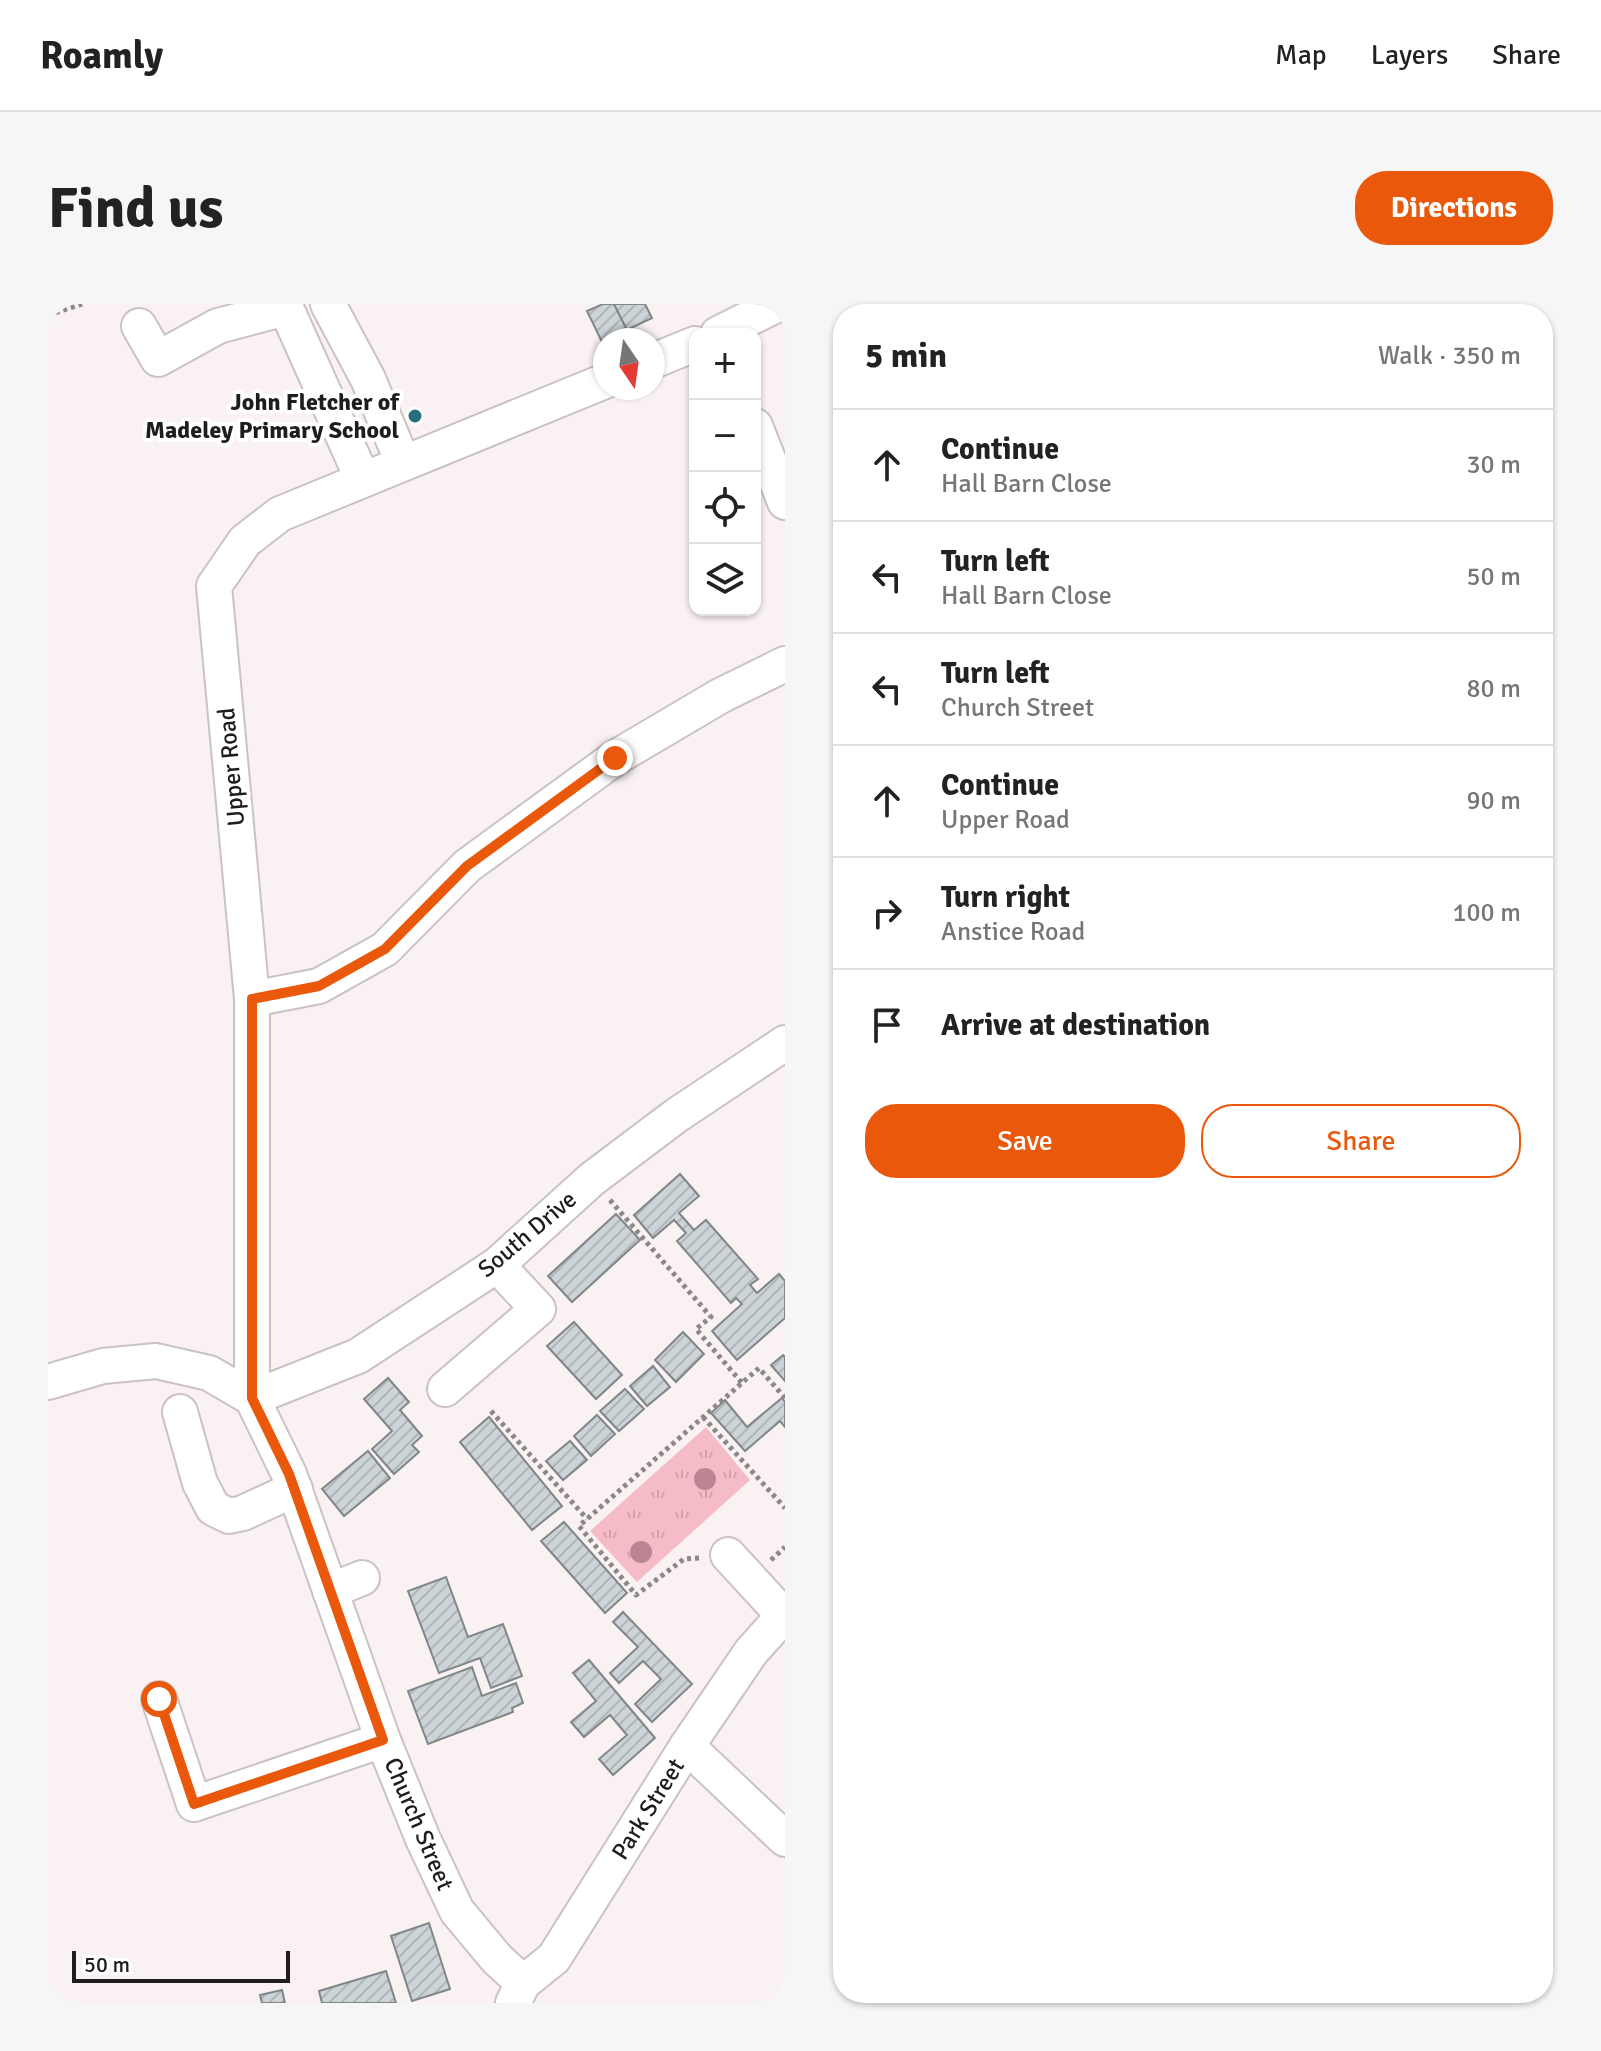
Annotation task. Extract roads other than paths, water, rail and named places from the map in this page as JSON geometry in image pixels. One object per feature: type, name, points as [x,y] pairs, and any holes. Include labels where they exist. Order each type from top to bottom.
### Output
[{"type":"street","points":[[328,304],[368,379],[403,463]]},
{"type":"street","points":[[730,328],[778,304]]},
{"type":"street","points":[[139,326],[158,359],[218,326],[286,308],[363,480]]},
{"type":"street","points":[[665,356],[689,346]]},
{"type":"street","name":"Upper Road","points":[[252,1398],[252,999],[214,586],[245,541],[280,514],[593,386]]},
{"type":"street","points":[[761,441],[785,502]]},
{"type":"street","points":[[252,999],[319,986],[385,949],[467,866],[615,758],[720,696],[785,664]]},
{"type":"street","name":"South Drive","points":[[252,1398],[358,1356],[497,1265],[592,1179],[677,1115],[785,1043]]},
{"type":"street","points":[[445,1389],[538,1309],[497,1265]]},
{"type":"street","points":[[48,1382],[103,1366],[156,1361],[209,1373],[252,1398]]},
{"type":"street","name":"Church Street","points":[[252,1398],[295,1489],[383,1740],[423,1839],[457,1911],[497,1959],[518,1993]]},
{"type":"street","points":[[180,1412],[200,1483],[213,1508],[229,1516],[243,1513],[295,1489]]},
{"type":"street","points":[[728,1555],[784,1615]]},
{"type":"street","points":[[330,1591],[362,1578]]},
{"type":"street","name":"Park Street","points":[[518,1993],[554,1958],[687,1746],[751,1652],[784,1615]]},
{"type":"street","points":[[159,1699],[194,1804],[383,1740]]},
{"type":"street","points":[[687,1746],[785,1839]]},
{"type":"place","name":"John Fletcher of Madeley Primary School","points":[[415,416]]}]
